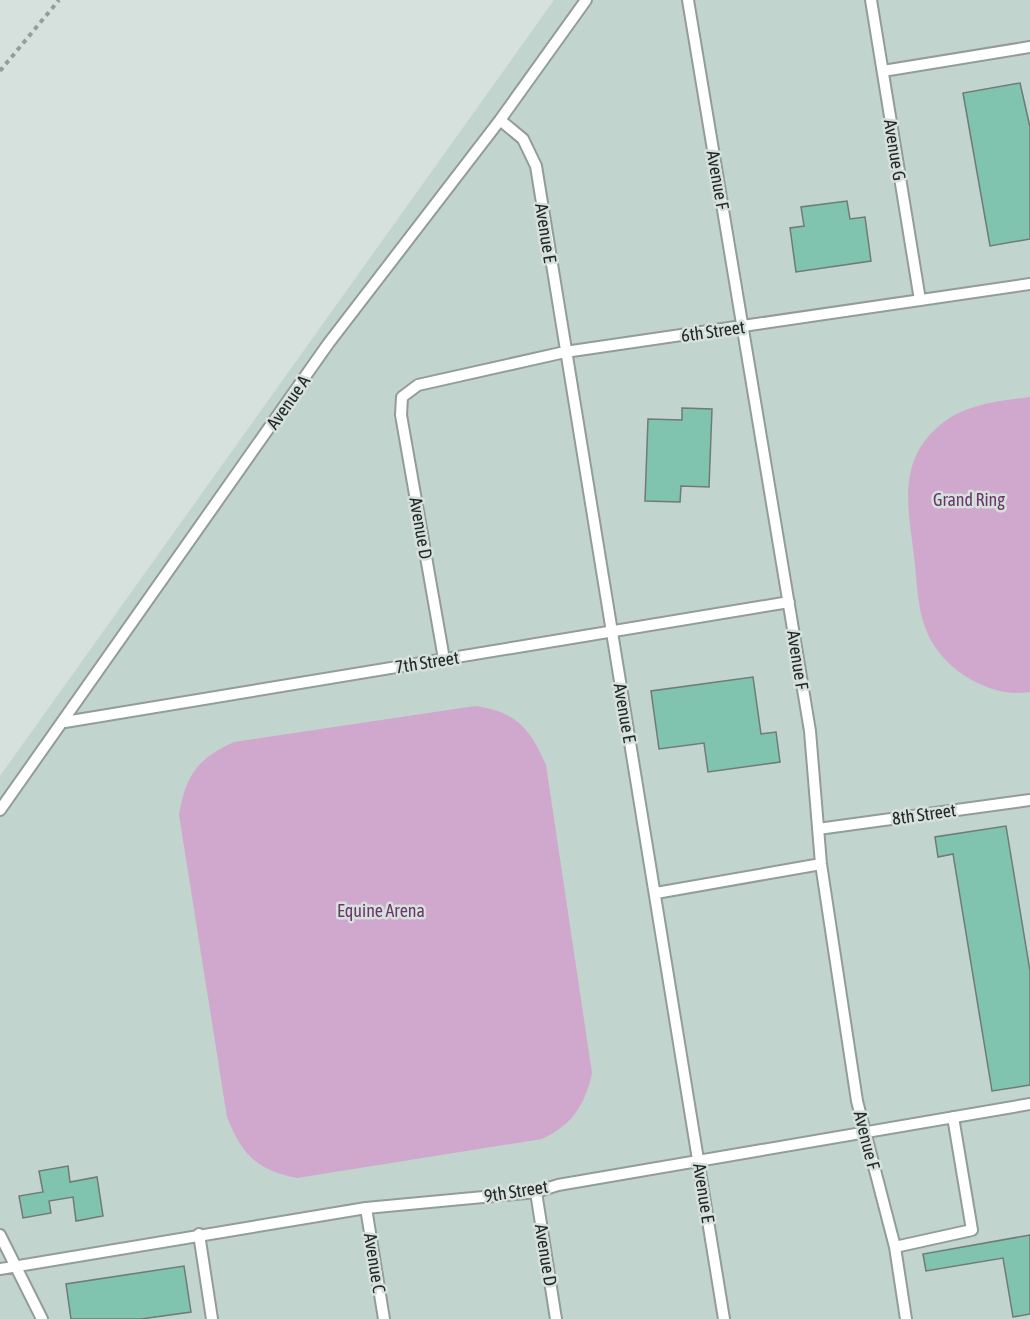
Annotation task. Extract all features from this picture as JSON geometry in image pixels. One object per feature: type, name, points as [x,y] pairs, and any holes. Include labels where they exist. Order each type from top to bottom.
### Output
[{"type":"lane","name":"Avenue A","points":[[0,810],[328,344],[500,120],[586,0]]},
{"type":"lane","name":"Avenue F","points":[[688,0],[810,731],[820,864],[865,1132],[894,1247],[906,1319]]},
{"type":"lane","name":"Avenue G","points":[[871,0],[920,300]]},
{"type":"lane","points":[[883,71],[1030,46]]},
{"type":"lane","name":"Avenue E","points":[[500,120],[523,139],[536,166],[724,1319]]},
{"type":"lane","name":"6th Street","points":[[402,397],[418,385],[565,351],[1030,284]]},
{"type":"lane","name":"Avenue D","points":[[402,397],[401,415],[444,659]]},
{"type":"lane","name":"7th Street","points":[[64,722],[789,602]]},
{"type":"lane","name":"8th Street","points":[[818,829],[1030,800]]},
{"type":"lane","points":[[656,893],[820,864]]},
{"type":"lane","name":"9th Street","points":[[0,1269],[199,1234],[366,1208],[536,1192],[558,1185],[698,1159],[1030,1104]]},
{"type":"lane","points":[[894,1247],[972,1230],[953,1117]]},
{"type":"lane","name":"Avenue D","points":[[536,1192],[556,1319]]},
{"type":"lane","name":"Avenue C","points":[[366,1208],[384,1319]]},
{"type":"lane","points":[[199,1234],[212,1319]]},
{"type":"lane","points":[[0,1235],[42,1319]]},
{"type":"path","points":[[0,71],[59,0]]},
{"type":"shaded area","points":[[554,0],[1030,0],[1030,1319],[0,1319],[0,776]]},
{"type":"green space","name":"Grand Ring","points":[[1030,397],[1030,692],[1015,693],[999,691],[969,678],[944,658],[934,645],[921,614],[908,503],[911,469],[917,454],[926,439],[940,425],[971,408]]},
{"type":"green space","name":"Equine Arena","points":[[475,706],[501,712],[520,724],[534,741],[546,765],[592,1073],[585,1095],[576,1113],[561,1127],[542,1139],[297,1178],[271,1170],[261,1165],[245,1151],[227,1117],[179,815],[185,789],[202,762],[221,748],[234,742]]},
{"type":"building","points":[[1020,83],[1030,127],[1030,239],[990,246],[963,93]]},
{"type":"building","points":[[847,201],[850,219],[865,217],[871,261],[796,272],[790,228],[804,226],[801,207]]},
{"type":"building","points":[[682,408],[712,409],[709,487],[681,486],[680,502],[645,501],[648,419],[682,420]]},
{"type":"building","points":[[753,677],[761,734],[776,732],[780,762],[708,772],[704,743],[659,749],[651,691]]},
{"type":"building","points":[[1006,826],[1030,971],[1030,1085],[992,1091],[953,854],[938,857],[935,837]]},
{"type":"building","points":[[68,1166],[70,1182],[97,1177],[103,1216],[76,1221],[73,1197],[49,1201],[51,1213],[23,1218],[19,1196],[43,1192],[39,1171]]},
{"type":"building","points":[[1030,1235],[1030,1314],[1013,1317],[1003,1258],[926,1271],[923,1254]]},
{"type":"building","points":[[184,1266],[191,1312],[141,1319],[71,1319],[66,1284]]}]
